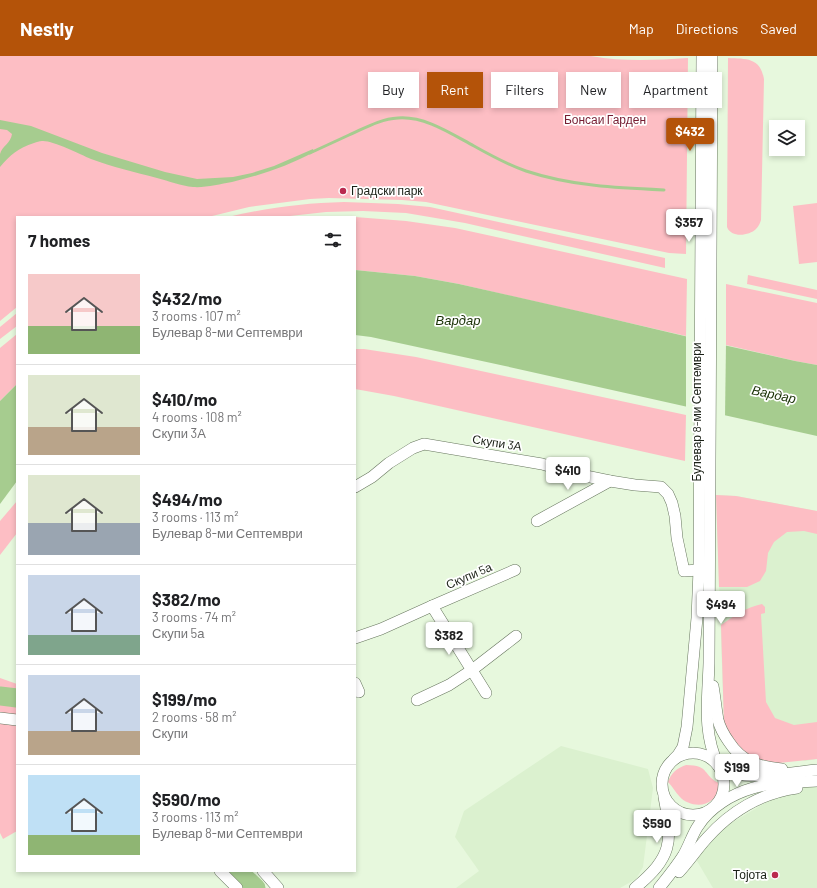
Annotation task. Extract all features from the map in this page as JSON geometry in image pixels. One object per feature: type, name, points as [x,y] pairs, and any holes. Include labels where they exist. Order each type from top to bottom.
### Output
[{"type":"street","name":"Булевар 8-ми Септември","points":[[702,56],[705,72]]},
{"type":"street","name":"Булевар 8-ми Септември","points":[[709,72],[712,56]]},
{"type":"street","name":"Булевар 8-ми Септември","points":[[707,108],[704,487],[709,663],[707,713],[708,732],[719,767]]},
{"type":"street","name":"Скупи 3А","points":[[356,486],[413,448],[424,444],[542,464],[576,474],[610,481],[661,487],[668,494],[676,516],[676,538],[684,570],[699,570]]},
{"type":"street","points":[[537,521],[610,481]]},
{"type":"street","name":"Булевар 8-ми Септември","points":[[674,759],[683,747],[688,727],[697,618],[704,487]]},
{"type":"street","name":"Скупи 5а","points":[[356,638],[382,630],[432,606],[515,570]]},
{"type":"street","points":[[432,606],[486,693]]},
{"type":"street","points":[[417,700],[449,685],[472,670],[516,636]]},
{"type":"street","points":[[709,663],[720,725],[727,740],[737,752],[744,759],[757,765],[812,771]]},
{"type":"street","points":[[0,718],[16,720]]},
{"type":"street","points":[[635,888],[656,867],[664,857],[668,848],[670,826],[661,786],[662,776],[667,766],[674,759],[684,755],[697,754],[710,758],[719,767],[724,776],[726,787],[723,797],[698,825],[692,835],[684,855],[660,888]]},
{"type":"street","points":[[719,767],[732,773],[746,775],[769,775],[812,771]]},
{"type":"street","points":[[664,796],[671,805],[680,811],[685,813],[700,814],[753,788],[781,783],[817,780]]},
{"type":"street","points":[[660,888],[678,874],[706,839],[730,816],[753,802],[774,793],[792,788],[817,784]]},
{"type":"street","points":[[221,872],[237,888]]},
{"type":"street","points":[[264,872],[278,888]]},
{"type":"shaded area","points":[[716,495],[736,496],[817,511],[817,759],[805,761],[724,724]]},
{"type":"shaded area","points":[[561,746],[648,769],[653,788],[643,867],[636,879],[620,888],[456,888],[479,871],[455,837],[464,811]]},
{"type":"shaded area","points":[[817,772],[817,888],[713,888],[694,856],[728,825]]},
{"type":"green space","name":"Градски парк","points":[[0,56],[591,56],[640,60],[688,58],[688,72],[629,72],[629,108],[687,108],[686,254],[669,253],[426,202],[402,200],[329,198],[310,199],[249,207],[212,216],[16,216],[16,308],[0,321]]},
{"type":"green space","points":[[728,58],[746,59],[756,63],[762,72],[764,79],[761,220],[756,229],[749,233],[740,235],[732,233],[727,227]]},
{"type":"green space","points":[[344,202],[430,207],[665,258],[665,268],[465,223],[406,213],[363,211],[326,212],[290,216],[233,216],[285,206]]},
{"type":"green space","points":[[817,203],[817,262],[799,264],[793,206]]},
{"type":"green space","points":[[356,217],[406,221],[455,228],[687,279],[686,336],[459,284],[415,276],[356,270]]},
{"type":"green space","points":[[748,275],[817,290],[817,299],[747,284]]},
{"type":"green space","points":[[726,284],[817,303],[817,365],[726,345]]},
{"type":"green space","points":[[16,314],[16,327],[0,339],[0,327]]},
{"type":"green space","points":[[16,335],[16,385],[0,401],[0,348]]},
{"type":"green space","points":[[356,349],[416,357],[686,415],[685,461],[394,396],[356,389]]},
{"type":"green space","points":[[716,495],[736,496],[817,511],[817,534],[804,531],[787,532],[774,542],[768,553],[766,571],[760,581],[747,587],[719,587]]},
{"type":"green space","points":[[16,502],[16,534],[0,555],[0,521]]},
{"type":"green space","points":[[762,604],[765,607],[765,613],[761,614],[766,702],[775,718],[794,725],[817,722],[817,759],[769,764],[741,751],[724,724],[721,625],[736,615],[756,605]]},
{"type":"green space","points":[[0,678],[16,684],[16,832],[3,839],[0,833]]},
{"type":"green space","points":[[686,765],[694,765],[703,769],[710,777],[719,783],[719,790],[714,798],[700,805],[691,804],[680,797],[668,782],[675,771]]},
{"type":"water","points":[[0,120],[31,126],[102,153],[165,172],[197,179],[233,177],[252,173],[274,166],[313,149],[314,152],[274,170],[232,182],[212,186],[193,187],[180,185],[91,159],[47,141],[28,145],[11,155],[0,167],[0,154],[10,140],[12,134],[7,130],[0,129]]},
{"type":"water","name":"Вардар","points":[[356,270],[415,276],[459,284],[817,365],[817,436],[505,366],[371,337],[356,335]]},
{"type":"water","points":[[16,385],[16,482],[0,504],[0,401]]},
{"type":"pier","points":[[686,334],[726,343],[725,417],[686,409]]},
{"type":"waterway","points":[[310,153],[379,122],[398,118],[408,118],[437,126],[506,163],[543,176],[577,183],[664,190]]},
{"type":"waterway","points":[[0,696],[16,698]]},
{"type":"waterway","points":[[239,872],[256,888]]},
{"type":"place","name":"Градски парк","points":[[343,191]]},
{"type":"place","name":"Тојота","points":[[775,875]]},
{"type":"park label","name":"Бонсаи Гарден","points":[[605,120]]}]
